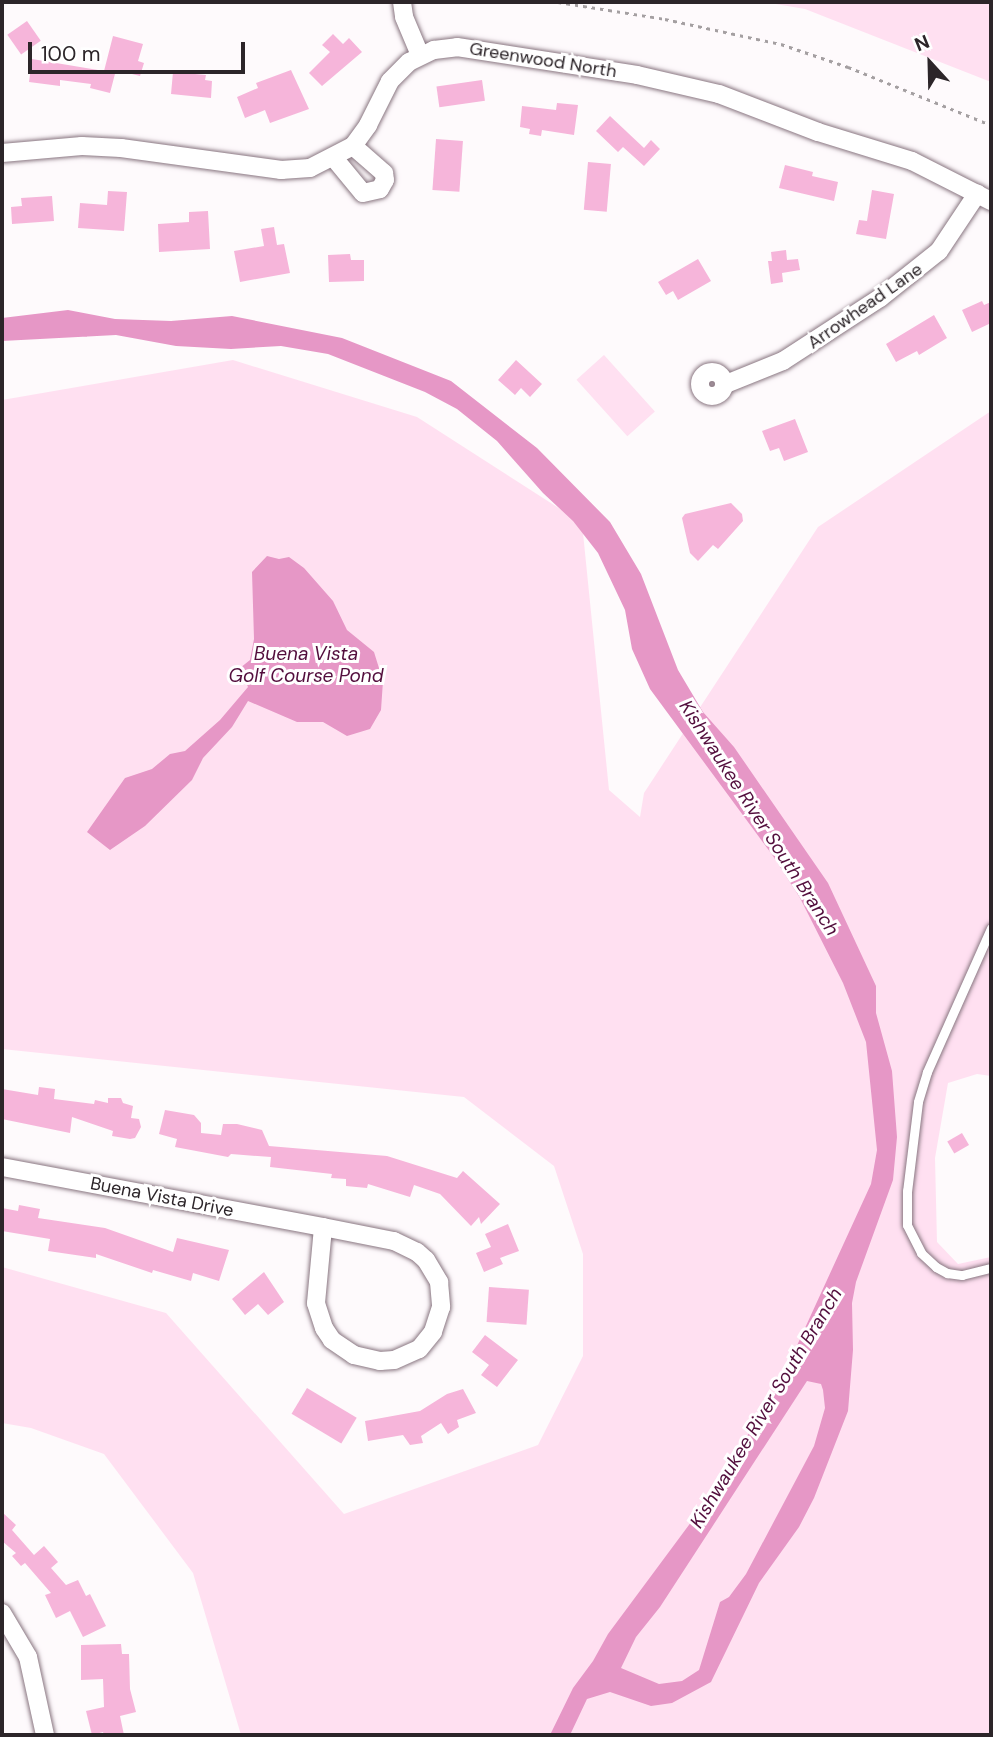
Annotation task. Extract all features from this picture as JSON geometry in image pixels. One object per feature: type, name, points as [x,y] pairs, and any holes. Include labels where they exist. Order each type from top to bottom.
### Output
[{"type":"street","points":[[402,2],[404,16],[421,55]]},
{"type":"street","name":"Greenwood North","points":[[2,153],[82,146],[121,148],[289,170],[310,168],[353,146],[368,125],[390,81],[409,62],[444,48],[484,49],[697,88],[912,161],[984,197]]},
{"type":"street","points":[[334,158],[363,193],[369,194],[380,189],[385,180],[384,173],[353,146]]},
{"type":"street","name":"Arrowhead Lane","points":[[726,384],[783,361],[880,298],[939,251],[984,197]]},
{"type":"street","name":"Buena Vista Drive","points":[[2,1167],[323,1227],[394,1241],[417,1252],[426,1260],[439,1282],[442,1307],[433,1332],[419,1349],[394,1360],[380,1361],[354,1355],[332,1340],[318,1316],[316,1303],[323,1227]]},
{"type":"street","points":[[2,1613],[28,1657],[45,1735]]},
{"type":"lane","points":[[991,928],[927,1072],[918,1102],[907,1191],[907,1225],[921,1253],[947,1273],[962,1275],[991,1269]]},
{"type":"path","points":[[558,2],[665,19],[781,44],[848,67],[991,125]]},
{"type":"shaded area","points":[[764,2],[991,2],[991,82],[805,9]]},
{"type":"shaded area","points":[[604,355],[655,411],[627,436],[577,380]]},
{"type":"shaded area","points":[[233,360],[417,417],[582,523],[609,790],[640,817],[644,793],[818,527],[991,411],[991,1076],[977,1074],[948,1083],[935,1158],[937,1242],[958,1264],[991,1257],[991,1735],[241,1735],[193,1573],[104,1454],[31,1428],[2,1423],[2,1267],[166,1313],[344,1514],[538,1445],[583,1356],[583,1254],[554,1166],[464,1097],[2,1049],[2,400]]},
{"type":"water","name":"Kishwaukee River South Branch","points":[[68,310],[115,319],[171,321],[232,316],[342,338],[451,381],[537,448],[610,522],[641,574],[678,670],[703,712],[734,747],[828,883],[876,986],[876,1013],[892,1071],[897,1137],[893,1180],[856,1282],[852,1303],[853,1350],[848,1411],[814,1498],[799,1527],[759,1583],[711,1682],[672,1703],[651,1706],[610,1692],[587,1699],[570,1735],[550,1735],[573,1688],[608,1634],[703,1506],[719,1476],[772,1400],[871,1184],[877,1150],[866,1042],[843,983],[800,898],[773,856],[650,689],[632,649],[625,610],[598,553],[573,521],[543,493],[497,441],[457,409],[425,392],[328,354],[281,346],[231,349],[176,346],[116,335],[2,341],[2,318]],"holes":[[[807,1381],[821,1384],[825,1408],[814,1446],[746,1574],[729,1597],[720,1602],[699,1670],[682,1681],[659,1684],[621,1668],[636,1637],[660,1607]]]},
{"type":"water","name":"Buena Vista Golf Course Pond","points":[[267,556],[279,559],[289,557],[304,568],[333,601],[347,630],[374,652],[383,681],[381,710],[370,729],[347,736],[323,722],[297,722],[248,701],[232,727],[203,758],[192,780],[145,826],[110,850],[87,832],[125,778],[152,769],[170,754],[185,751],[220,720],[248,687],[240,668],[250,660],[254,639],[252,572]]},
{"type":"building","points":[[27,21],[41,41],[21,54],[7,35]]},
{"type":"building","points":[[333,34],[343,44],[349,38],[362,52],[322,86],[309,73],[330,52],[322,45]]},
{"type":"building","points":[[113,36],[143,44],[138,61],[144,63],[140,76],[116,70],[110,93],[90,88],[91,84],[60,80],[60,86],[29,82],[32,59],[104,71]]},
{"type":"building","points":[[291,70],[309,109],[270,123],[265,110],[245,118],[237,97],[258,88],[256,83]]},
{"type":"building","points":[[173,72],[206,75],[205,80],[212,81],[211,98],[171,94]]},
{"type":"building","points":[[482,80],[485,101],[439,107],[436,86]]},
{"type":"building","points":[[557,103],[578,105],[574,135],[542,130],[541,136],[529,134],[530,129],[520,127],[522,106],[556,110]]},
{"type":"building","points":[[610,116],[644,148],[651,140],[660,149],[644,166],[623,147],[618,152],[596,131]]},
{"type":"building","points":[[436,139],[463,141],[459,192],[432,190]]},
{"type":"building","points":[[588,162],[611,164],[607,212],[584,210]]},
{"type":"building","points":[[785,165],[813,172],[812,176],[838,182],[834,201],[779,188]]},
{"type":"building","points":[[872,190],[894,194],[886,239],[856,234],[859,220],[867,221]]},
{"type":"building","points":[[108,191],[127,192],[124,231],[78,228],[80,203],[107,205]]},
{"type":"building","points":[[52,196],[54,221],[12,224],[11,207],[22,206],[21,198]]},
{"type":"building","points":[[208,211],[210,249],[159,252],[158,224],[189,222],[189,212]]},
{"type":"building","points":[[274,227],[277,245],[284,244],[290,273],[240,282],[234,251],[264,246],[261,229]]},
{"type":"building","points":[[786,250],[787,260],[798,259],[800,270],[782,273],[783,282],[771,284],[768,261],[772,261],[771,252]]},
{"type":"building","points":[[350,254],[351,260],[364,260],[364,281],[329,282],[328,255]]},
{"type":"building","points":[[698,259],[711,281],[678,300],[673,291],[666,295],[658,282]]},
{"type":"building","points":[[982,301],[984,305],[991,302],[991,323],[972,332],[962,310]]},
{"type":"building","points":[[934,315],[947,338],[919,355],[917,351],[896,362],[886,344]]},
{"type":"building","points":[[516,360],[542,384],[530,397],[521,388],[515,395],[498,380]]},
{"type":"building","points":[[795,419],[808,452],[784,461],[779,448],[770,451],[762,431]]},
{"type":"building","points":[[731,503],[742,514],[743,521],[718,549],[713,545],[698,561],[690,553],[682,518],[685,514]]},
{"type":"building","points":[[39,1087],[55,1089],[54,1099],[94,1104],[95,1100],[108,1103],[108,1098],[121,1098],[123,1103],[133,1106],[131,1118],[139,1119],[141,1127],[135,1138],[130,1139],[112,1136],[113,1131],[72,1117],[70,1133],[2,1119],[2,1089],[38,1095]]},
{"type":"building","points":[[165,1110],[194,1115],[201,1123],[201,1133],[221,1135],[223,1124],[237,1124],[262,1130],[269,1146],[387,1156],[457,1178],[463,1171],[500,1204],[481,1224],[479,1217],[471,1226],[440,1194],[414,1185],[410,1197],[368,1184],[367,1188],[346,1186],[346,1179],[331,1178],[332,1174],[270,1167],[271,1157],[231,1154],[228,1157],[175,1147],[177,1139],[159,1134]]},
{"type":"building","points":[[962,1133],[969,1145],[954,1154],[947,1142]]},
{"type":"building","points":[[19,1205],[40,1209],[38,1218],[105,1228],[173,1252],[177,1238],[229,1250],[219,1281],[193,1273],[191,1281],[153,1270],[152,1273],[96,1254],[96,1258],[48,1251],[50,1239],[2,1231],[2,1208],[18,1211]]},
{"type":"building","points":[[508,1224],[519,1251],[500,1258],[503,1264],[484,1272],[476,1253],[491,1247],[485,1234]]},
{"type":"building","points":[[264,1272],[284,1302],[268,1315],[258,1304],[245,1315],[232,1299]]},
{"type":"building","points":[[489,1287],[529,1290],[526,1325],[487,1322]]},
{"type":"building","points":[[485,1335],[518,1360],[497,1387],[481,1375],[489,1365],[472,1352]]},
{"type":"building","points":[[307,1388],[357,1418],[341,1444],[292,1414]]},
{"type":"building","points":[[463,1389],[476,1413],[457,1420],[459,1427],[448,1434],[441,1423],[421,1436],[423,1443],[410,1445],[403,1435],[368,1441],[365,1421],[420,1411],[447,1394]]},
{"type":"building","points":[[2,1512],[16,1525],[12,1530],[34,1555],[44,1546],[58,1562],[51,1568],[66,1585],[78,1580],[86,1596],[90,1594],[106,1626],[83,1637],[70,1611],[56,1618],[45,1595],[51,1593],[25,1563],[21,1566],[12,1556],[16,1553],[2,1541]]},
{"type":"building","points":[[121,1644],[122,1654],[129,1654],[130,1689],[136,1712],[120,1716],[124,1735],[104,1735],[103,1732],[92,1735],[86,1711],[104,1707],[103,1679],[81,1680],[81,1645]]}]
